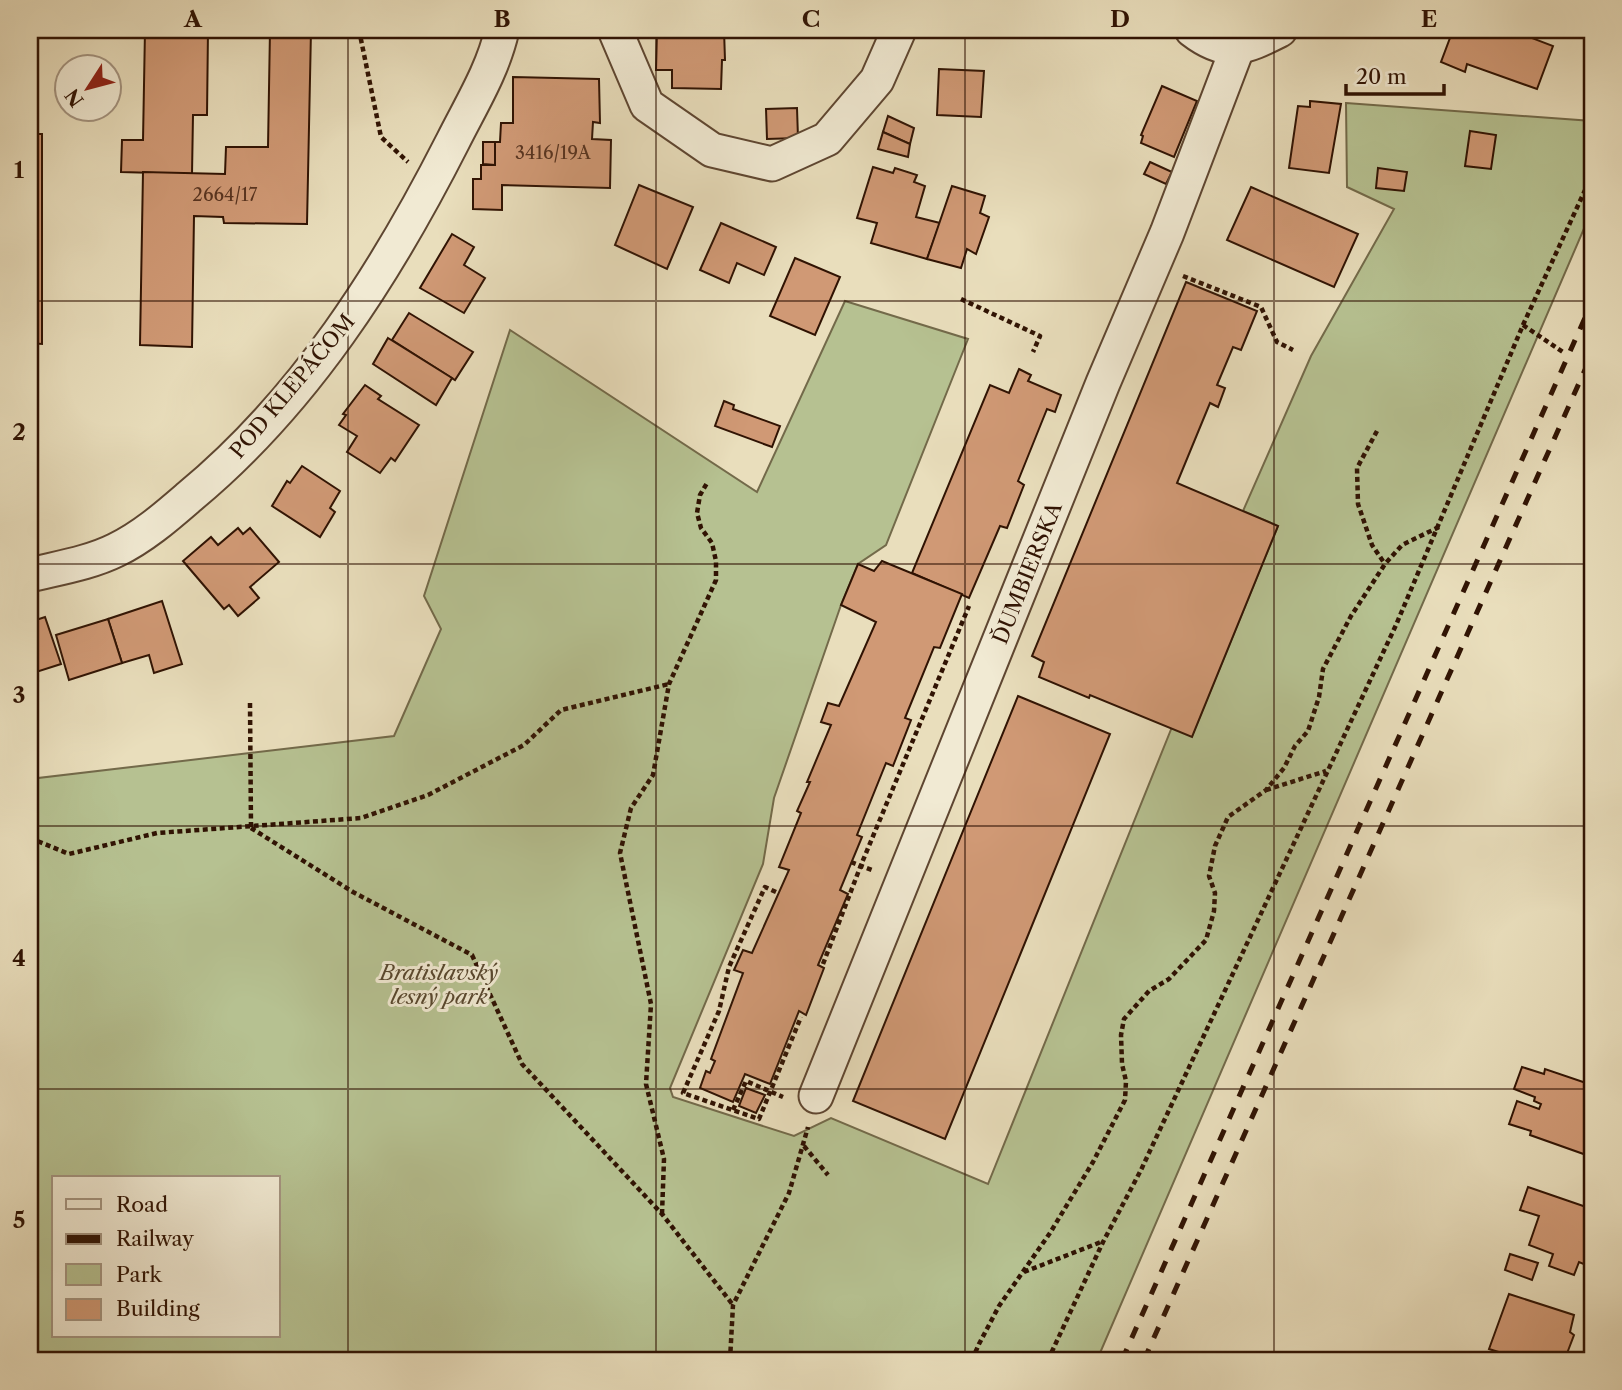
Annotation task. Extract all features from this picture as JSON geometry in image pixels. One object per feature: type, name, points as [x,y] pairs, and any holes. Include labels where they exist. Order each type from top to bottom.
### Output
[{"type":"street","name":"POD KLEPÁČOM","points":[[30,575],[116,551],[156,524],[221,471],[312,369],[352,316],[431,184],[495,57],[502,30]]},
{"type":"street","points":[[615,30],[647,104],[712,150],[772,164],[827,139],[877,80],[899,30]]},
{"type":"street","points":[[1192,30],[1207,40],[1237,49],[1280,30]]},
{"type":"street","name":"ĎUMBIERSKA","points":[[816,1096],[1103,383],[1167,233],[1237,49]]},
{"type":"path","points":[[359,30],[381,137],[431,184]]},
{"type":"path","points":[[1048,1360],[1103,1242],[1141,1170],[1396,625],[1523,325],[1592,175]]},
{"type":"path","points":[[1179,274],[1261,307],[1277,342],[1293,350]]},
{"type":"path","points":[[961,299],[1040,336],[1033,352]]},
{"type":"path","points":[[1523,325],[1563,352]]},
{"type":"path","points":[[1377,431],[1357,468],[1358,504],[1371,545],[1385,564]]},
{"type":"path","points":[[662,1214],[664,1159],[646,1084],[651,1004],[620,853],[631,808],[653,775],[669,684],[716,580],[712,543],[701,528],[697,513],[700,495],[707,483]]},
{"type":"path","points":[[972,1360],[999,1306],[1024,1272],[1093,1162],[1125,1100],[1126,1081],[1122,1064],[1121,1035],[1124,1019],[1149,991],[1169,979],[1206,940],[1214,911],[1215,893],[1209,876],[1215,846],[1228,817],[1266,790],[1308,731],[1319,697],[1323,669],[1351,616],[1385,564],[1402,545],[1440,526]]},
{"type":"path","points":[[823,964],[861,865],[969,606]]},
{"type":"path","points":[[30,838],[69,854],[157,834],[361,818],[428,795],[524,745],[561,710],[669,684]]},
{"type":"path","points":[[250,703],[251,828]]},
{"type":"path","points":[[1266,790],[1326,771]]},
{"type":"path","points":[[251,828],[353,892],[472,955],[522,1064],[662,1214],[733,1305]]},
{"type":"path","points":[[776,892],[765,887],[729,967],[719,1011],[683,1093],[759,1119],[801,1017]]},
{"type":"path","points":[[732,1110],[746,1081],[796,1103],[816,1096]]},
{"type":"path","points":[[730,1360],[733,1305],[789,1193],[816,1096]]},
{"type":"path","points":[[803,1146],[828,1175]]},
{"type":"path","points":[[1024,1272],[1103,1242]]},
{"type":"green space","name":"Bratislavský lesný park","points":[[1346,103],[1592,121],[1592,210],[1097,1360],[30,1360],[30,779],[394,736],[441,629],[424,596],[510,330],[757,492],[845,301],[968,339],[886,545],[858,564],[841,605],[774,798],[763,864],[670,1088],[673,1097],[794,1136],[831,1118],[988,1184],[1172,727],[1192,736],[1278,526],[1243,511],[1311,356],[1394,209],[1347,187]]},
{"type":"building","points":[[145,30],[208,30],[207,115],[193,115],[192,174],[121,172],[122,140],[143,140]]},
{"type":"building","points":[[270,30],[311,30],[307,224],[224,223],[223,217],[194,216],[192,347],[140,345],[143,172],[225,174],[226,147],[268,147]]},
{"type":"building","points":[[657,30],[724,30],[725,60],[722,60],[721,89],[672,88],[672,70],[656,70]]},
{"type":"building","points":[[774,30],[838,30],[838,36],[774,37]]},
{"type":"building","points":[[1453,30],[1489,30],[1509,37],[1511,30],[1553,46],[1537,89],[1467,64],[1465,72],[1441,62]]},
{"type":"building","points":[[939,69],[984,71],[981,117],[937,115]]},
{"type":"building","points":[[513,77],[599,79],[600,123],[593,122],[592,139],[611,140],[610,188],[502,185],[502,210],[473,209],[473,179],[481,179],[481,165],[495,165],[495,142],[500,142],[501,123],[513,123]]},
{"type":"building","points":[[1162,86],[1197,101],[1174,157],[1141,143],[1141,135]]},
{"type":"building","points":[[1310,101],[1341,104],[1329,173],[1289,168],[1298,106],[1310,107]]},
{"type":"building","points":[[797,108],[798,138],[767,139],[766,109]]},
{"type":"building","points":[[888,116],[914,128],[910,144],[883,132]]},
{"type":"building","points":[[1470,131],[1496,135],[1491,169],[1465,166]]},
{"type":"building","points":[[883,132],[910,144],[908,157],[878,149]]},
{"type":"building","points":[[30,134],[42,134],[42,344],[30,343]]},
{"type":"building","points":[[483,142],[495,142],[495,165],[483,164]]},
{"type":"building","points":[[1150,162],[1172,172],[1166,184],[1144,174]]},
{"type":"building","points":[[873,167],[893,173],[895,168],[917,175],[914,182],[925,186],[916,217],[940,223],[927,259],[871,243],[877,223],[857,218]]},
{"type":"building","points":[[1378,168],[1407,172],[1404,191],[1376,188]]},
{"type":"building","points":[[639,185],[693,207],[667,269],[615,245]]},
{"type":"building","points":[[952,186],[985,196],[980,213],[989,217],[976,254],[967,249],[961,268],[927,259]]},
{"type":"building","points":[[1251,187],[1358,234],[1334,287],[1227,240]]},
{"type":"building","points":[[721,223],[776,247],[764,275],[737,263],[729,283],[700,270]]},
{"type":"building","points":[[452,234],[474,247],[464,265],[485,278],[464,313],[420,288]]},
{"type":"building","points":[[795,258],[840,277],[815,335],[770,316]]},
{"type":"building","points":[[1186,282],[1257,311],[1241,350],[1233,347],[1217,385],[1225,388],[1218,407],[1210,403],[1177,483],[1278,526],[1192,737],[1039,677],[1044,662],[1032,656]]},
{"type":"building","points":[[409,313],[473,352],[455,380],[392,340]]},
{"type":"building","points":[[388,338],[452,378],[436,405],[373,364]]},
{"type":"building","points":[[1019,369],[1031,375],[1028,381],[1061,395],[1055,412],[1047,409],[1018,481],[1024,485],[1007,528],[1000,526],[969,598],[912,573],[990,385],[1009,393]]},
{"type":"building","points":[[365,385],[381,396],[378,399],[419,425],[395,461],[391,458],[380,473],[347,452],[357,436],[339,425],[346,415],[343,414]]},
{"type":"building","points":[[724,401],[734,405],[733,409],[780,426],[772,447],[715,426]]},
{"type":"building","points":[[302,466],[340,491],[330,508],[335,512],[320,537],[272,506],[287,481],[290,483]]},
{"type":"building","points":[[238,528],[243,534],[250,528],[279,562],[250,587],[259,598],[238,616],[229,605],[224,609],[183,561],[211,537],[218,545]]},
{"type":"building","points":[[882,561],[962,594],[940,648],[934,647],[905,718],[911,720],[893,766],[886,763],[857,835],[862,837],[840,890],[848,894],[818,965],[824,968],[806,1015],[799,1011],[770,1084],[745,1074],[733,1102],[700,1088],[706,1071],[710,1073],[715,1061],[711,1059],[743,973],[734,970],[743,950],[752,953],[789,870],[779,867],[801,813],[797,811],[810,782],[807,782],[831,725],[821,722],[828,703],[839,706],[876,622],[841,605],[858,564],[874,571]]},
{"type":"building","points":[[162,601],[182,664],[154,673],[149,655],[122,663],[108,619]]},
{"type":"building","points":[[30,615],[33,621],[45,617],[61,664],[30,674]]},
{"type":"building","points":[[108,619],[122,663],[69,680],[56,635]]},
{"type":"building","points":[[1018,696],[1110,734],[945,1139],[853,1101]]},
{"type":"building","points":[[1522,1067],[1544,1074],[1545,1069],[1592,1085],[1592,1157],[1530,1135],[1531,1131],[1509,1124],[1517,1101],[1539,1109],[1541,1104],[1534,1101],[1535,1097],[1514,1089]]},
{"type":"building","points":[[746,1088],[765,1095],[756,1113],[739,1106]]},
{"type":"building","points":[[1528,1187],[1592,1209],[1591,1267],[1579,1262],[1574,1275],[1549,1266],[1553,1254],[1529,1245],[1539,1216],[1520,1210]]},
{"type":"building","points":[[1510,1254],[1538,1263],[1532,1280],[1505,1270]]},
{"type":"building","points":[[1509,1294],[1574,1315],[1570,1332],[1574,1335],[1566,1356],[1560,1355],[1558,1360],[1515,1360],[1515,1357],[1489,1349]]},
{"type":"railway","points":[[1122,1360],[1592,302]]},
{"type":"railway","points":[[1144,1360],[1592,354]]}]
